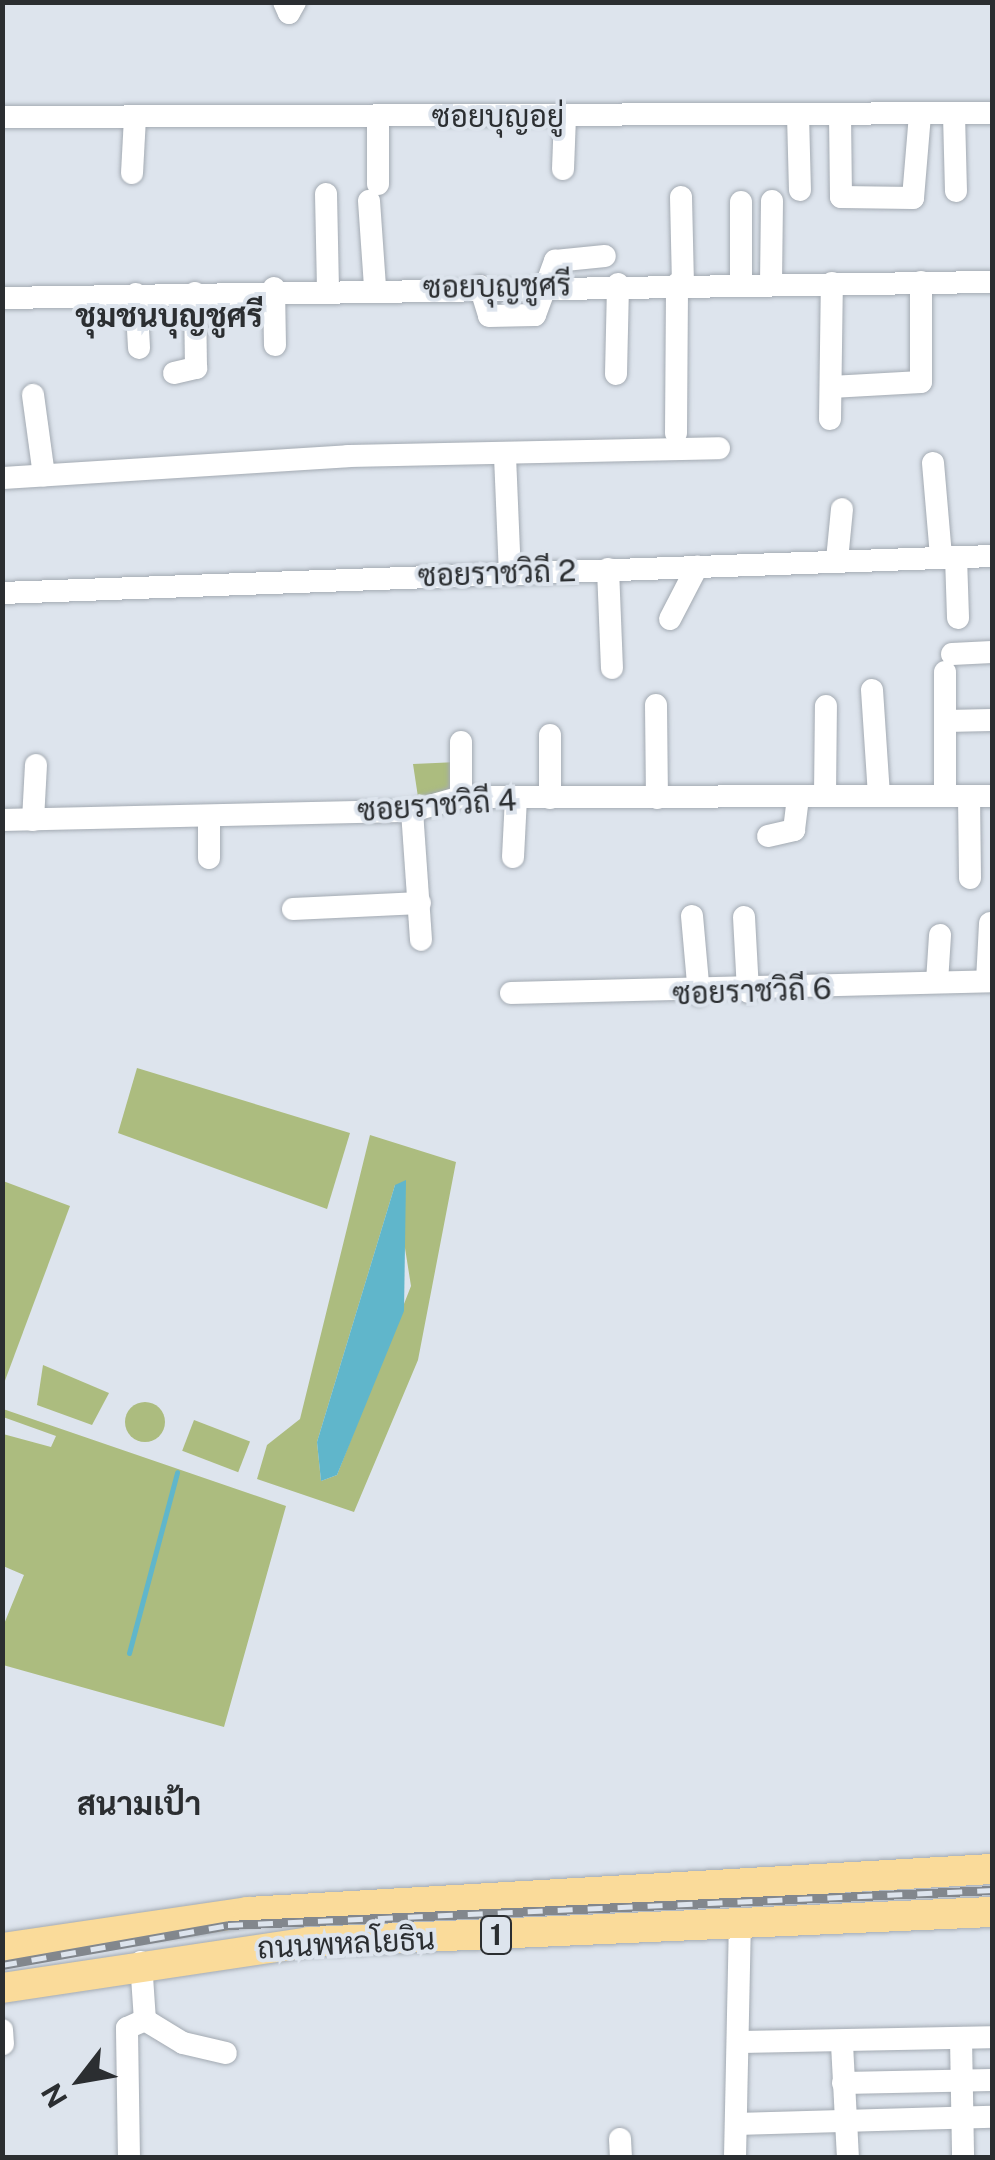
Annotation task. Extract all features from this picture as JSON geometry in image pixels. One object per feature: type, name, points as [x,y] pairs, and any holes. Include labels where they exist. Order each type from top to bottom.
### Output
[{"type":"main road","name":"ถนนพหลโยธิน","points":[[2,1948],[202,1916],[992,1869]]},
{"type":"main road","points":[[546,1895],[547,1933]]},
{"type":"main road","name":"ถนนพหลโยธิน","points":[[2,1988],[141,1962],[309,1942],[992,1912]]},
{"type":"street","points":[[284,2],[289,13],[295,2]]},
{"type":"street","name":"ซอยบุญอยู่","points":[[2,117],[992,113]]},
{"type":"street","points":[[798,115],[800,190]]},
{"type":"street","points":[[840,115],[841,197],[913,198],[920,115]]},
{"type":"street","points":[[954,115],[956,192]]},
{"type":"street","points":[[374,287],[373,192],[378,116]]},
{"type":"street","points":[[562,169],[566,116]]},
{"type":"street","points":[[132,173],[134,117]]},
{"type":"street","points":[[326,194],[328,288]]},
{"type":"street","points":[[676,433],[681,198]]},
{"type":"street","points":[[772,201],[772,284]]},
{"type":"street","points":[[741,202],[741,284]]},
{"type":"street","points":[[548,285],[560,259],[605,256]]},
{"type":"street","points":[[831,387],[921,382],[921,282]]},
{"type":"street","name":"ซอยบุญชูศรี","points":[[2,298],[274,288],[992,282]]},
{"type":"street","points":[[830,419],[832,283]]},
{"type":"street","points":[[616,374],[618,284]]},
{"type":"street","points":[[274,288],[275,346]]},
{"type":"street","points":[[174,373],[196,368],[194,293]]},
{"type":"street","points":[[136,294],[140,348]]},
{"type":"street","points":[[33,395],[44,475]]},
{"type":"street","points":[[2,478],[719,448]]},
{"type":"street","points":[[506,456],[510,572]]},
{"type":"street","points":[[933,463],[958,618]]},
{"type":"street","points":[[838,560],[842,509]]},
{"type":"street","name":"ซอยราชวิถี 2","points":[[2,592],[992,556]]},
{"type":"street","points":[[670,618],[696,566]]},
{"type":"street","points":[[608,569],[612,668]]},
{"type":"street","points":[[945,796],[948,663],[992,652]]},
{"type":"street","points":[[872,690],[879,796]]},
{"type":"street","points":[[656,705],[657,798]]},
{"type":"street","points":[[825,796],[826,706]]},
{"type":"street","points":[[946,720],[992,720]]},
{"type":"street","points":[[550,735],[550,798]]},
{"type":"street","points":[[461,742],[461,797]]},
{"type":"street","points":[[34,820],[36,765]]},
{"type":"street","points":[[970,878],[981,796]]},
{"type":"street","name":"ซอยราชวิถี 4","points":[[2,820],[412,811],[461,797],[981,796]]},
{"type":"street","points":[[768,836],[794,830],[798,797]]},
{"type":"street","points":[[513,857],[516,798]]},
{"type":"street","points":[[412,811],[421,940]]},
{"type":"street","points":[[209,816],[209,858]]},
{"type":"street","points":[[293,909],[420,903]]},
{"type":"street","points":[[692,916],[699,995]]},
{"type":"street","points":[[744,917],[748,992]]},
{"type":"street","points":[[990,923],[990,981]]},
{"type":"street","points":[[938,982],[940,935]]},
{"type":"street","name":"ซอยราชวิถี 6","points":[[511,993],[699,995],[990,981]]},
{"type":"street","points":[[735,2158],[740,1924]]},
{"type":"street","points":[[141,1962],[145,2020]]},
{"type":"street","points":[[145,2020],[183,2043],[226,2052]]},
{"type":"street","points":[[129,2158],[127,2028],[145,2020]]},
{"type":"street","points":[[2,2030],[3,2044]]},
{"type":"street","points":[[740,2042],[842,2044],[992,2037]]},
{"type":"street","points":[[960,2038],[962,2158]]},
{"type":"street","points":[[842,2044],[848,2158]]},
{"type":"street","points":[[843,2084],[992,2080]]},
{"type":"street","points":[[736,2124],[992,2118]]},
{"type":"green space","points":[[458,762],[460,791],[418,797],[413,764]]},
{"type":"green space","points":[[137,1068],[350,1133],[327,1209],[118,1133]]},
{"type":"green space","points":[[370,1135],[456,1162],[418,1360],[354,1512],[257,1479],[267,1445],[300,1419]],"holes":[[[395,1185],[411,1286],[337,1475],[321,1481],[317,1442]]]},
{"type":"green space","points":[[3,1181],[70,1206],[2,1386]]},
{"type":"green space","points":[[43,1365],[109,1393],[92,1425],[37,1405]]},
{"type":"green space","points":[[145,1402],[159,1408],[165,1422],[159,1436],[145,1442],[131,1436],[125,1422],[131,1408]]},
{"type":"green space","points":[[3,1409],[286,1506],[224,1727],[3,1665],[2,1629],[24,1575],[3,1566],[3,1434],[51,1447],[56,1436],[3,1417]]},
{"type":"green space","points":[[194,1420],[250,1442],[238,1472],[182,1451]]},
{"type":"water","points":[[406,1180],[404,1311],[337,1475],[321,1481],[317,1442],[395,1185]]},
{"type":"waterway","points":[[129,1653],[177,1472]]},
{"type":"railway","points":[[2,1965],[228,1925],[992,1890]]},
{"type":"district","name":"ชุมชนบุญชูศรี","points":[[169,316]]},
{"type":"district","name":"สนามเป้า","points":[[139,1804]]}]
